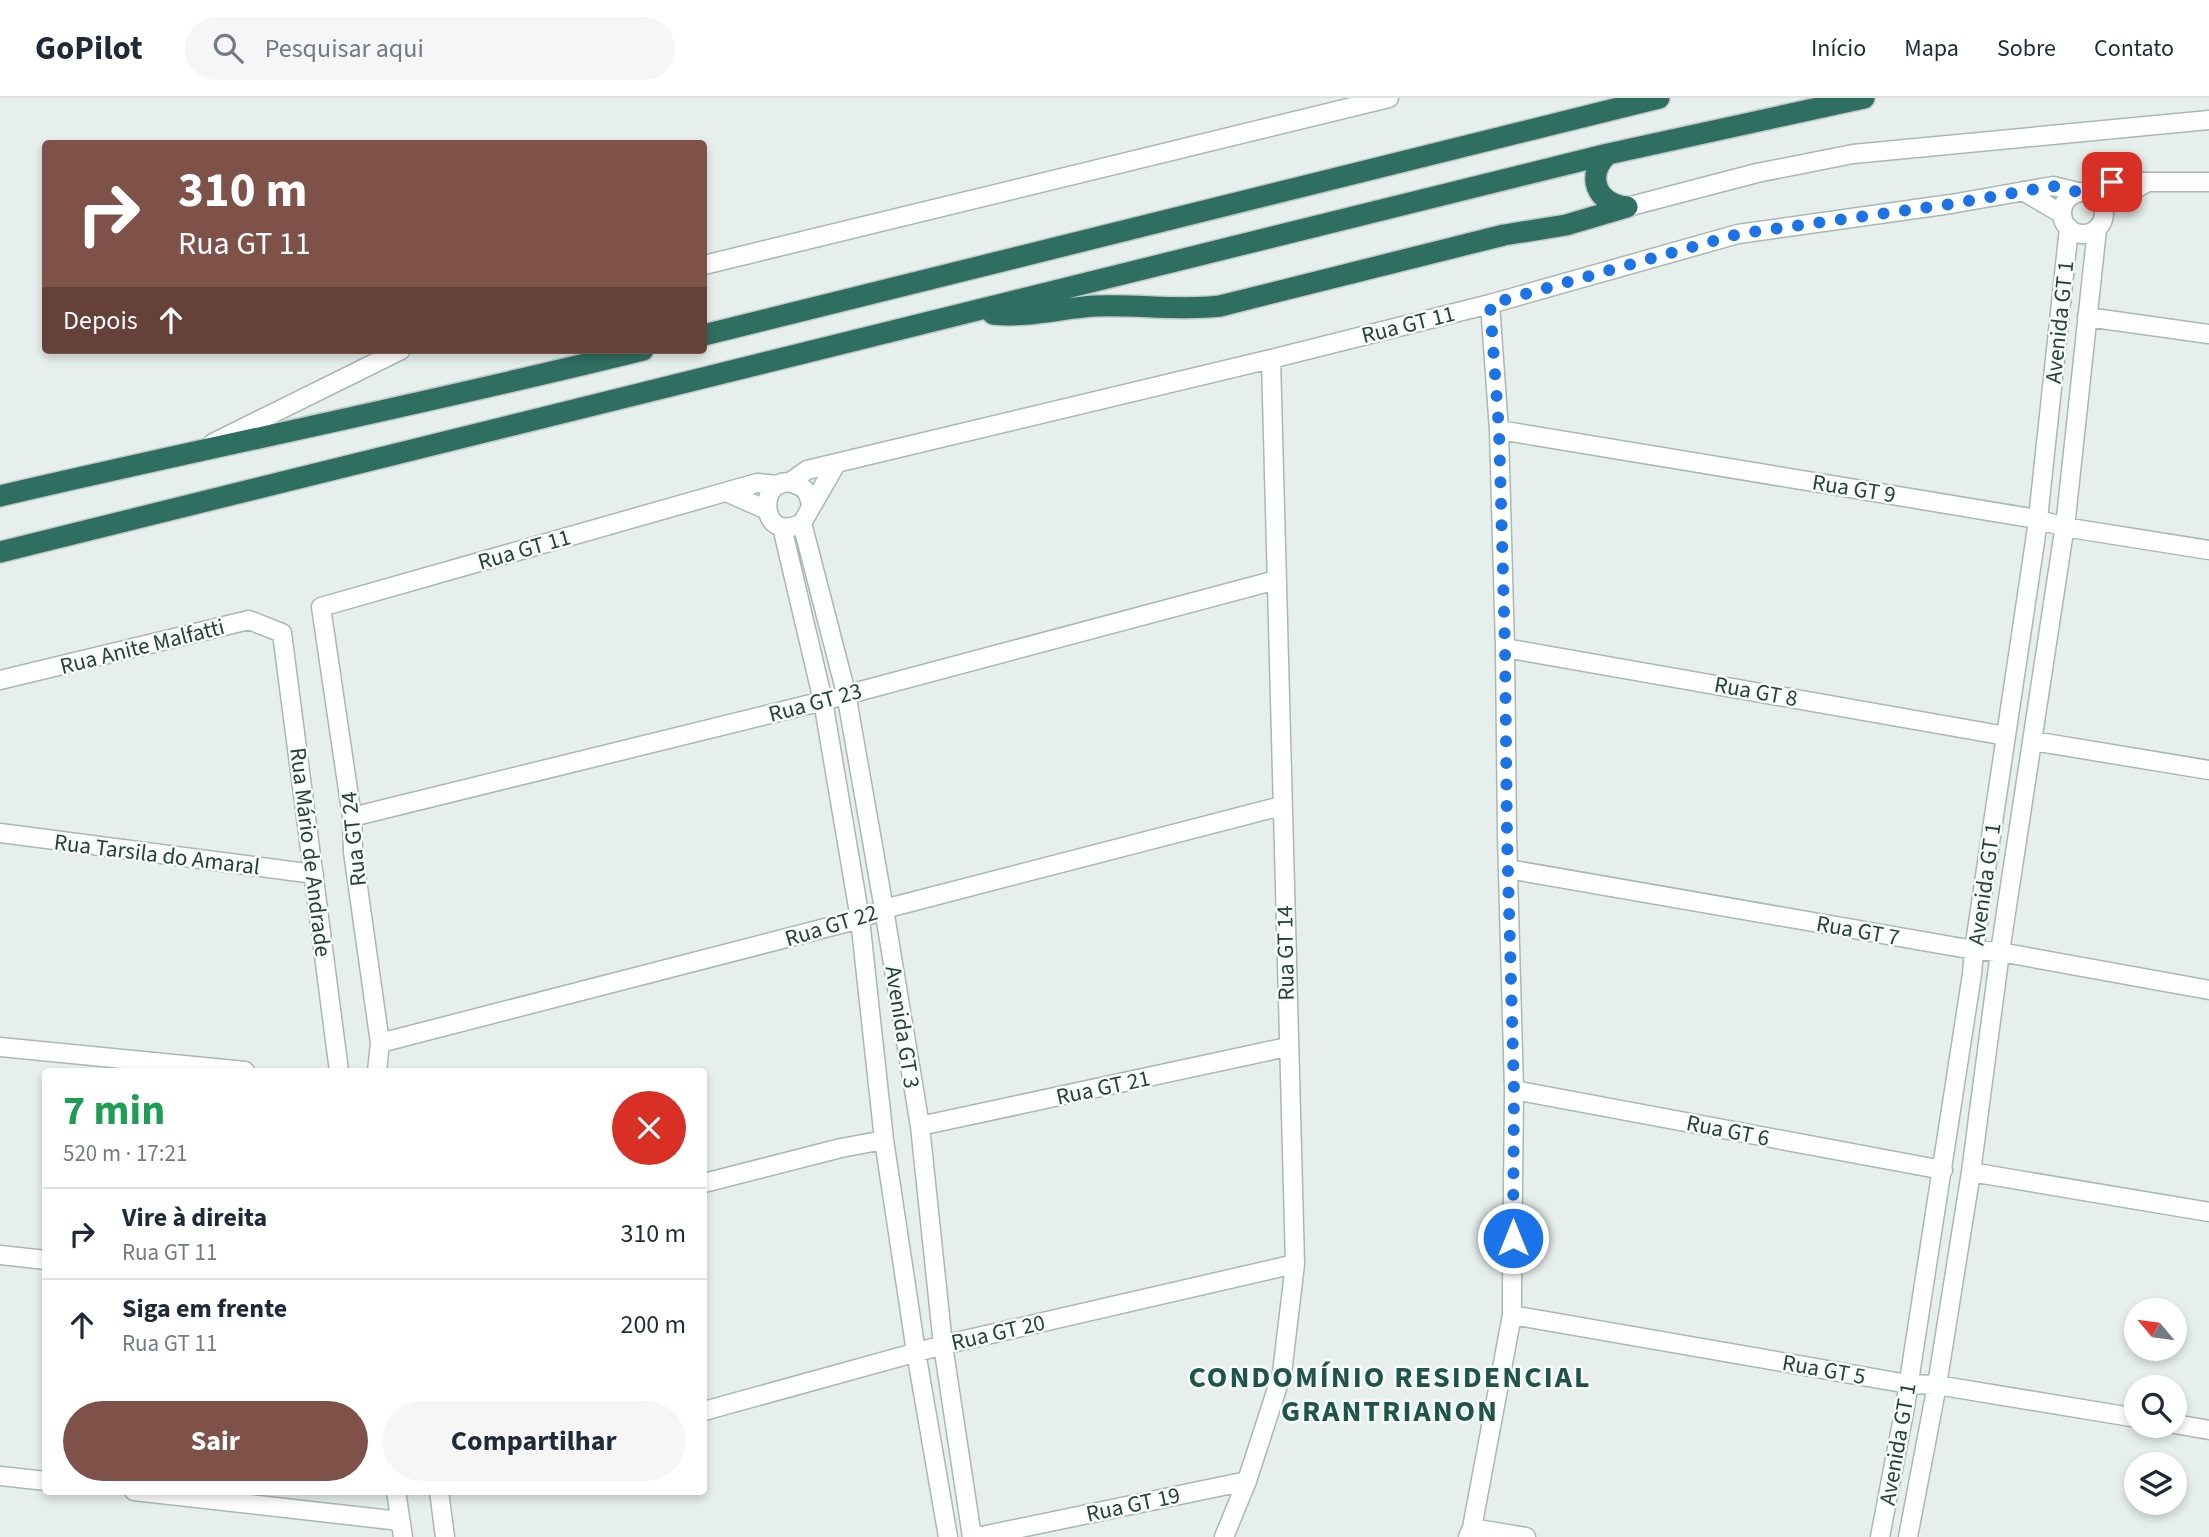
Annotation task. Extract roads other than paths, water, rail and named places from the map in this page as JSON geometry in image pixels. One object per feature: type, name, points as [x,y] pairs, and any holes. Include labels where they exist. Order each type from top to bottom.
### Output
[{"type":"highway","points":[[707,334],[1659,98]]},
{"type":"highway","points":[[0,552],[1608,154],[1864,98]]},
{"type":"highway","points":[[1608,154],[1602,159],[1596,174],[1598,190],[1610,203],[1627,207]]},
{"type":"highway","points":[[974,311],[1020,315],[1098,306],[1178,309],[1220,306],[1504,235],[1566,225],[1627,207]]},
{"type":"highway","points":[[0,496],[627,354]]},
{"type":"street","points":[[707,264],[1389,98]]},
{"type":"street","points":[[1627,207],[1757,173],[1853,154],[2209,120]]},
{"type":"street","name":"Rua GT 11","points":[[321,607],[757,483],[785,483],[807,470],[1490,304],[1738,234],[1951,204],[2053,186],[2083,192],[2112,182],[2209,182]]},
{"type":"street","name":"Rua GT 11","points":[[2104,207],[2146,183]]},
{"type":"street","points":[[2023,191],[2083,234],[2097,229],[2102,223],[2104,207],[2098,198],[2083,192],[2070,197],[2064,204],[2066,221]]},
{"type":"street","name":"Avenida GT 1","points":[[1880,1537],[1943,1170],[2037,519],[2066,221]]},
{"type":"street","name":"Avenida GT 1","points":[[1908,1537],[1937,1385],[1971,1172],[2000,952],[2064,527],[2097,229]]},
{"type":"street","points":[[1490,304],[1499,430],[1505,648],[1514,1090],[1512,1315],[1470,1532],[1526,1537]]},
{"type":"street","points":[[2087,317],[2209,334]]},
{"type":"street","points":[[200,449],[393,354]]},
{"type":"street","name":"Rua GT 14","points":[[1224,1537],[1247,1480],[1282,1373],[1295,1264],[1287,1047],[1271,359]]},
{"type":"street","name":"Rua GT 9","points":[[1499,430],[2209,550]]},
{"type":"street","points":[[726,492],[766,510],[775,523],[782,527],[796,527],[810,512],[811,505],[836,464]]},
{"type":"street","points":[[766,510],[771,491],[785,483],[805,489],[811,505]]},
{"type":"street","name":"Avenida GT 3","points":[[802,523],[846,694],[884,909],[919,1126],[943,1345],[975,1537]]},
{"type":"street","name":"Avenida GT 3","points":[[782,527],[823,701],[860,919],[884,1140],[916,1352],[948,1537]]},
{"type":"street","name":"Rua GT 23","points":[[352,817],[823,701],[1276,580]]},
{"type":"street","name":"Rua GT 24","points":[[321,607],[352,817],[353,852],[380,1043],[377,1068]]},
{"type":"street","name":"Rua Anite Malfatti","points":[[0,680],[250,620],[282,633]]},
{"type":"street","name":"Rua Mário de Andrade","points":[[282,633],[340,1068]]},
{"type":"street","name":"Rua GT 8","points":[[1505,648],[2006,736]]},
{"type":"street","points":[[2033,741],[2209,770]]},
{"type":"street","name":"Rua GT 22","points":[[380,1043],[860,919],[884,909],[1281,806]]},
{"type":"street","name":"Rua Tarsila do Amaral","points":[[0,833],[314,874]]},
{"type":"street","name":"Rua GT 7","points":[[1508,869],[2209,990]]},
{"type":"street","points":[[0,1047],[214,1068]]},
{"type":"street","name":"Rua GT 21","points":[[919,1126],[1287,1047]]},
{"type":"street","name":"Rua GT 6","points":[[1514,1090],[1943,1170]]},
{"type":"street","points":[[707,1182],[884,1140]]},
{"type":"street","points":[[1971,1172],[2209,1212]]},
{"type":"street","points":[[0,1255],[42,1260]]},
{"type":"street","name":"Rua GT 20","points":[[707,1410],[943,1345],[1295,1264]]},
{"type":"street","name":"Rua GT 5","points":[[1512,1315],[1908,1384],[1937,1385],[2124,1416]]},
{"type":"street","points":[[2187,1426],[2209,1430]]},
{"type":"street","points":[[0,1476],[42,1481]]},
{"type":"street","name":"Rua GT 19","points":[[975,1537],[1247,1480]]},
{"type":"street","points":[[162,1495],[402,1529],[397,1495]]},
{"type":"street","points":[[440,1495],[445,1537]]},
{"type":"district","name":"CONDOMÍNIO RESIDENCIAL GRANTRIANON","points":[[1390,1394]]}]
